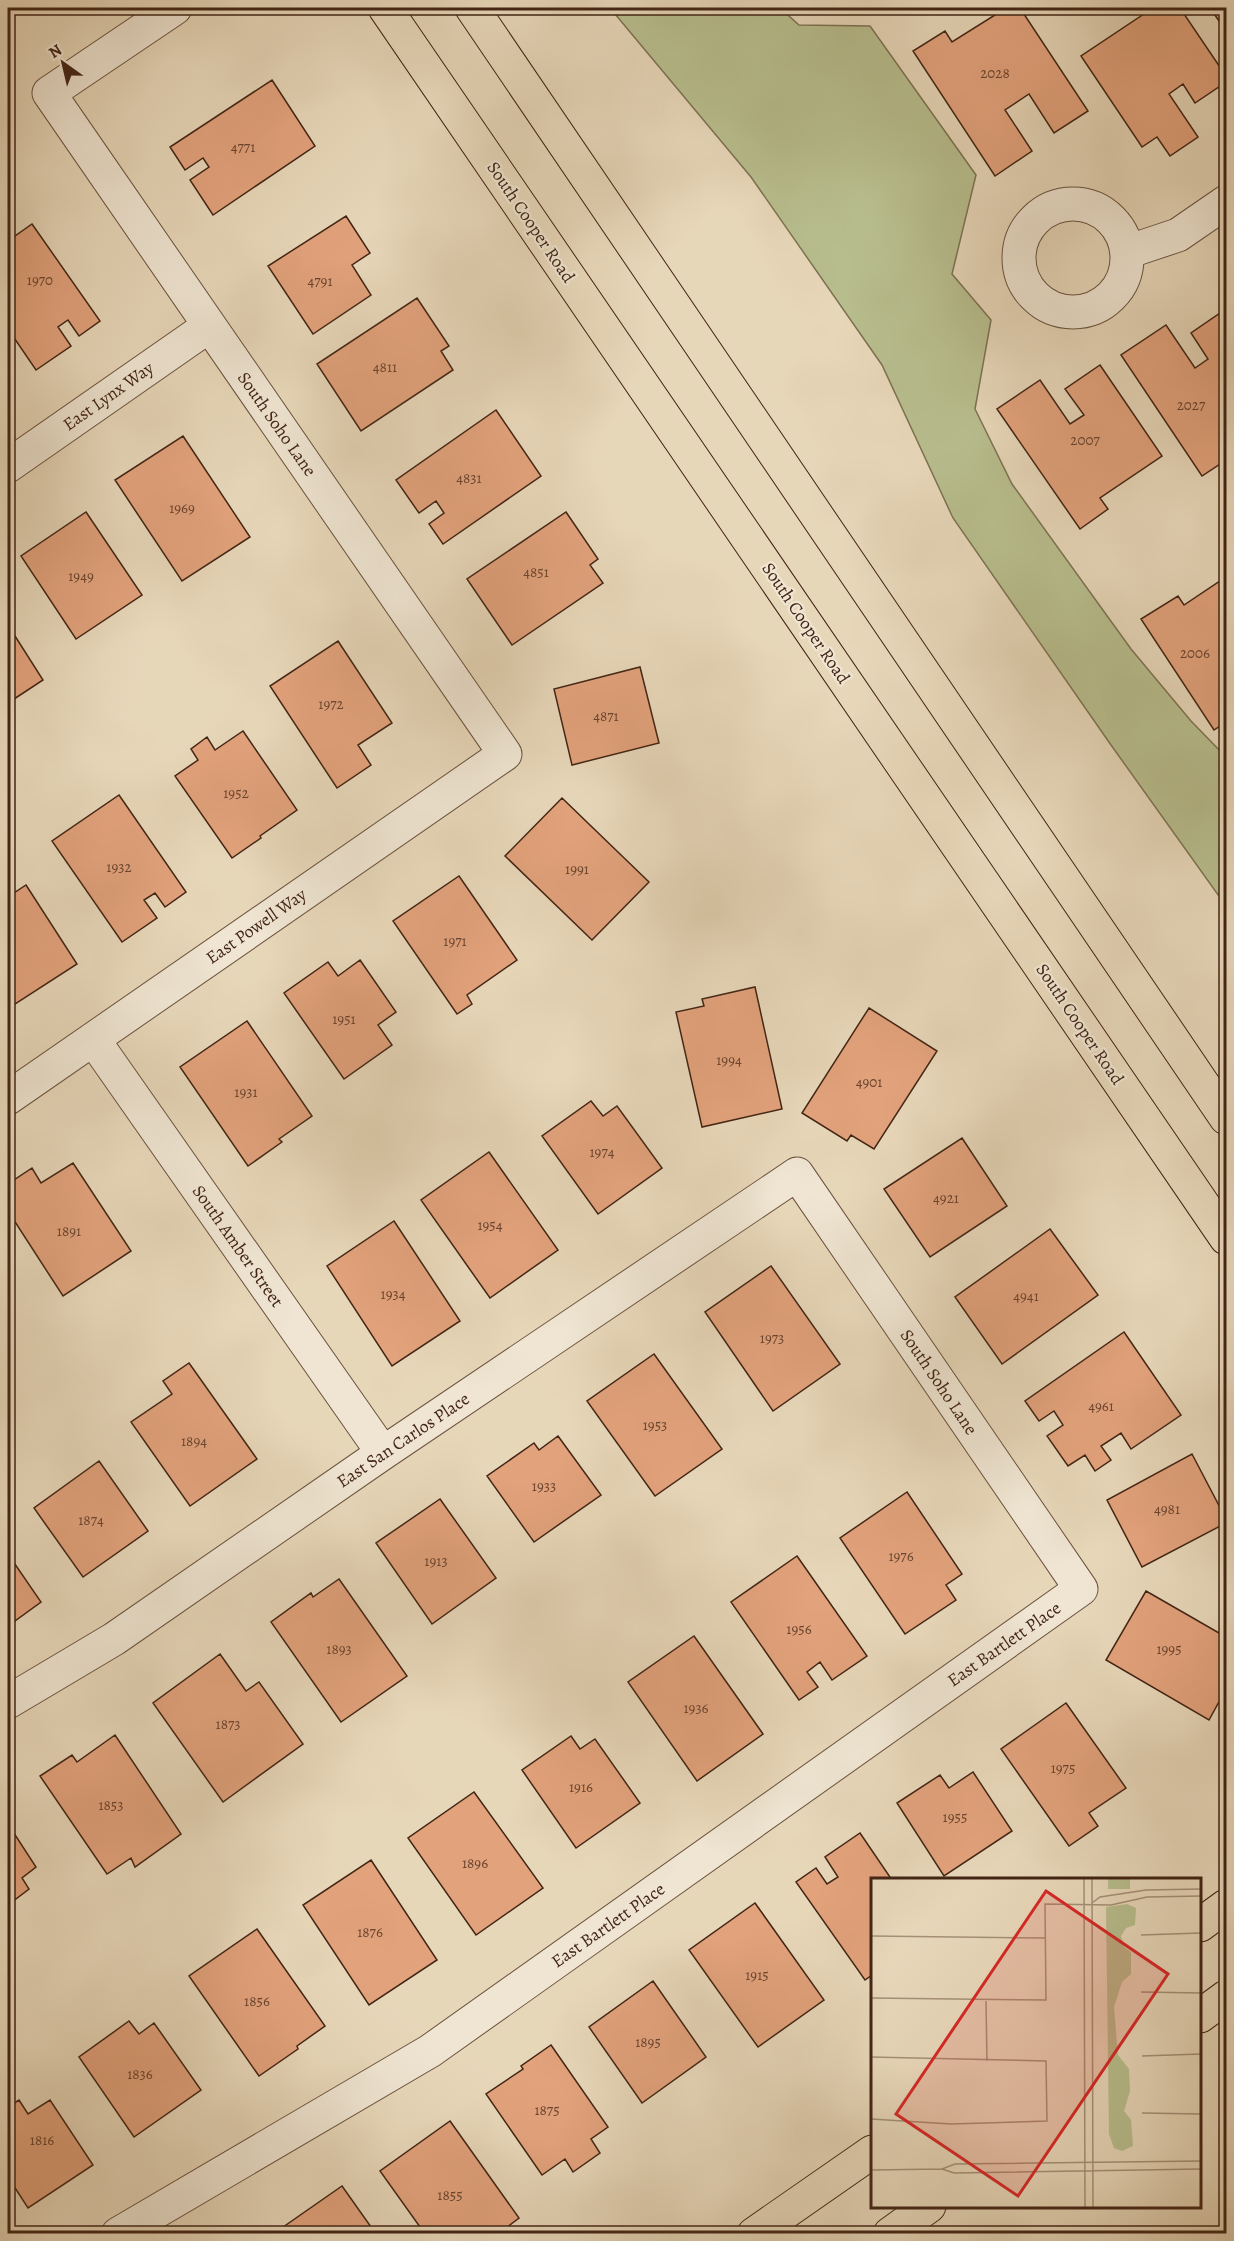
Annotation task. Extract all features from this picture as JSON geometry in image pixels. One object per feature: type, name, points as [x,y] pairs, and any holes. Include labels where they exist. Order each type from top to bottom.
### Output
[{"type":"main road","name":"South Cooper Road","points":[[384,8],[1227,1238]]},
{"type":"main road","points":[[472,8],[1227,1118]]},
{"type":"main road","points":[[1201,1924],[1227,1906]]},
{"type":"main road","points":[[1201,2015],[1227,1997]]},
{"type":"main road","points":[[754,2234],[871,2153]]},
{"type":"main road","points":[[891,2234],[925,2208]]},
{"type":"street","name":"South Soho Lane","points":[[175,8],[49,93],[505,754]]},
{"type":"street","points":[[1127,252],[1178,236],[1227,202]]},
{"type":"street","name":"East Lynx Way","points":[[8,466],[209,326]]},
{"type":"street","name":"East Powell Way","points":[[8,1098],[505,754]]},
{"type":"street","name":"South Amber Street","points":[[93,1039],[382,1453]]},
{"type":"street","name":"South Soho Lane","points":[[797,1174],[1081,1589]]},
{"type":"street","name":"East San Carlos Place","points":[[8,1702],[114,1639],[382,1453],[797,1174]]},
{"type":"street","name":"East Bartlett Place","points":[[118,2234],[430,2051],[1081,1589]]},
{"type":"green space","points":[[610,8],[780,8],[799,25],[870,26],[976,175],[952,274],[991,320],[975,409],[1012,484],[1131,649],[1191,721],[1226,757],[1226,906],[953,518],[882,365],[751,177]]},
{"type":"building","points":[[1006,8],[1020,8],[1088,111],[1054,133],[1029,94],[1005,110],[1032,151],[995,176],[913,51],[945,31],[952,42]]},
{"type":"building","points":[[1153,8],[1180,8],[1226,76],[1226,82],[1195,103],[1183,84],[1169,94],[1198,137],[1170,156],[1157,137],[1142,147],[1081,56]]},
{"type":"building","points":[[1210,8],[1226,8],[1226,31]]},
{"type":"building","points":[[272,80],[315,146],[213,215],[190,180],[209,167],[203,158],[185,170],[170,147]]},
{"type":"building","points":[[346,216],[370,253],[352,265],[371,295],[313,334],[268,266]]},
{"type":"building","points":[[32,224],[100,321],[79,336],[68,320],[58,327],[71,346],[36,370],[8,329],[8,241]]},
{"type":"building","points":[[417,298],[449,346],[441,351],[453,370],[361,431],[317,364]]},
{"type":"building","points":[[1226,309],[1226,460],[1202,476],[1121,355],[1166,325],[1195,368],[1208,359],[1191,333]]},
{"type":"building","points":[[1100,365],[1162,456],[1100,498],[1108,509],[1080,529],[997,409],[1040,380],[1070,424],[1084,415],[1065,389]]},
{"type":"building","points":[[496,410],[541,476],[443,544],[429,524],[444,513],[436,501],[419,513],[396,480]]},
{"type":"building","points":[[183,436],[250,537],[182,581],[115,480]]},
{"type":"building","points":[[86,512],[142,595],[76,639],[21,556]]},
{"type":"building","points":[[566,512],[598,559],[590,565],[603,583],[512,645],[467,579]]},
{"type":"building","points":[[1226,577],[1226,686],[1224,688],[1226,722],[1214,730],[1141,619],[1178,596],[1184,605]]},
{"type":"building","points":[[8,625],[43,680],[8,703]]},
{"type":"building","points":[[338,641],[392,723],[358,745],[371,765],[337,788],[270,686]]},
{"type":"building","points":[[640,667],[659,743],[572,765],[554,689]]},
{"type":"building","points":[[243,731],[297,810],[232,858],[175,776],[198,760],[191,749],[207,737],[215,750]]},
{"type":"building","points":[[119,795],[186,892],[165,907],[155,893],[144,900],[157,918],[122,942],[52,841]]},
{"type":"building","points":[[562,798],[649,882],[592,940],[505,856]]},
{"type":"building","points":[[459,876],[517,960],[467,995],[472,1004],[457,1014],[393,921]]},
{"type":"building","points":[[26,885],[77,964],[9,1008],[8,897]]},
{"type":"building","points":[[360,960],[396,1012],[378,1025],[392,1045],[344,1079],[284,993],[328,962],[338,976]]},
{"type":"building","points":[[755,987],[782,1109],[702,1127],[676,1012],[704,1006],[702,999]]},
{"type":"building","points":[[869,1008],[937,1051],[874,1149],[851,1135],[847,1141],[802,1113]]},
{"type":"building","points":[[247,1021],[312,1116],[279,1139],[282,1142],[248,1166],[180,1067]]},
{"type":"building","points":[[591,1101],[603,1116],[617,1106],[662,1168],[598,1214],[542,1136]]},
{"type":"building","points":[[962,1138],[1007,1206],[930,1257],[884,1189]]},
{"type":"building","points":[[489,1152],[558,1250],[490,1298],[421,1200]]},
{"type":"building","points":[[73,1163],[131,1251],[63,1296],[8,1211],[8,1184],[32,1168],[41,1183]]},
{"type":"building","points":[[394,1221],[460,1321],[392,1366],[327,1266]]},
{"type":"building","points":[[1050,1229],[1098,1295],[1002,1364],[955,1297]]},
{"type":"building","points":[[771,1266],[840,1364],[773,1411],[705,1312]]},
{"type":"building","points":[[1124,1332],[1181,1415],[1131,1449],[1121,1433],[1101,1446],[1111,1460],[1095,1471],[1085,1455],[1068,1466],[1047,1436],[1063,1425],[1054,1411],[1039,1421],[1025,1401]]},
{"type":"building","points":[[654,1354],[722,1449],[655,1496],[587,1401]]},
{"type":"building","points":[[189,1363],[257,1459],[190,1506],[131,1422],[172,1394],[163,1381]]},
{"type":"building","points":[[558,1436],[601,1495],[534,1542],[487,1476],[534,1443],[539,1450]]},
{"type":"building","points":[[1192,1454],[1226,1523],[1142,1567],[1107,1500]]},
{"type":"building","points":[[99,1461],[148,1531],[83,1577],[34,1508]]},
{"type":"building","points":[[907,1492],[962,1574],[946,1585],[956,1600],[905,1634],[840,1538]]},
{"type":"building","points":[[440,1499],[496,1578],[432,1624],[376,1543]]},
{"type":"building","points":[[8,1554],[41,1602],[8,1626]]},
{"type":"building","points":[[797,1556],[867,1656],[832,1680],[820,1662],[807,1672],[818,1687],[799,1700],[731,1602]]},
{"type":"building","points":[[339,1579],[407,1676],[341,1722],[271,1622],[311,1593],[313,1597]]},
{"type":"building","points":[[1146,1591],[1226,1637],[1226,1689],[1209,1720],[1106,1660]]},
{"type":"building","points":[[694,1636],[763,1734],[697,1781],[628,1682]]},
{"type":"building","points":[[220,1654],[246,1691],[259,1682],[303,1744],[223,1802],[153,1703]]},
{"type":"building","points":[[1066,1703],[1126,1788],[1089,1813],[1098,1826],[1069,1846],[1001,1749]]},
{"type":"building","points":[[115,1735],[181,1834],[135,1867],[131,1858],[107,1874],[40,1776],[72,1755],[77,1762]]},
{"type":"building","points":[[571,1736],[580,1749],[595,1739],[640,1803],[576,1848],[522,1770]]},
{"type":"building","points":[[973,1772],[1012,1831],[944,1876],[897,1803],[940,1775],[949,1788]]},
{"type":"building","points":[[474,1792],[543,1888],[476,1935],[408,1838]]},
{"type":"building","points":[[8,1824],[36,1867],[22,1878],[29,1889],[8,1905]]},
{"type":"building","points":[[860,1833],[891,1878],[871,1878],[871,1976],[865,1980],[796,1882],[816,1868],[827,1884],[838,1877],[825,1857]]},
{"type":"building","points":[[371,1860],[437,1960],[369,2005],[303,1905]]},
{"type":"building","points":[[755,1903],[824,2000],[758,2047],[689,1950]]},
{"type":"building","points":[[257,1929],[325,2026],[297,2046],[298,2049],[259,2076],[189,1976]]},
{"type":"building","points":[[653,1981],[706,2057],[642,2103],[589,2027]]},
{"type":"building","points":[[129,2021],[139,2034],[154,2023],[201,2090],[134,2137],[79,2057]]},
{"type":"building","points":[[551,2045],[608,2127],[591,2139],[600,2153],[573,2172],[565,2159],[542,2175],[486,2094],[523,2069],[521,2066]]},
{"type":"building","points":[[19,2100],[28,2114],[50,2100],[93,2165],[28,2208],[8,2177],[8,2107]]},
{"type":"building","points":[[450,2121],[519,2218],[498,2234],[425,2234],[380,2171]]},
{"type":"building","points":[[342,2186],[376,2234],[277,2234],[276,2232]]}]
